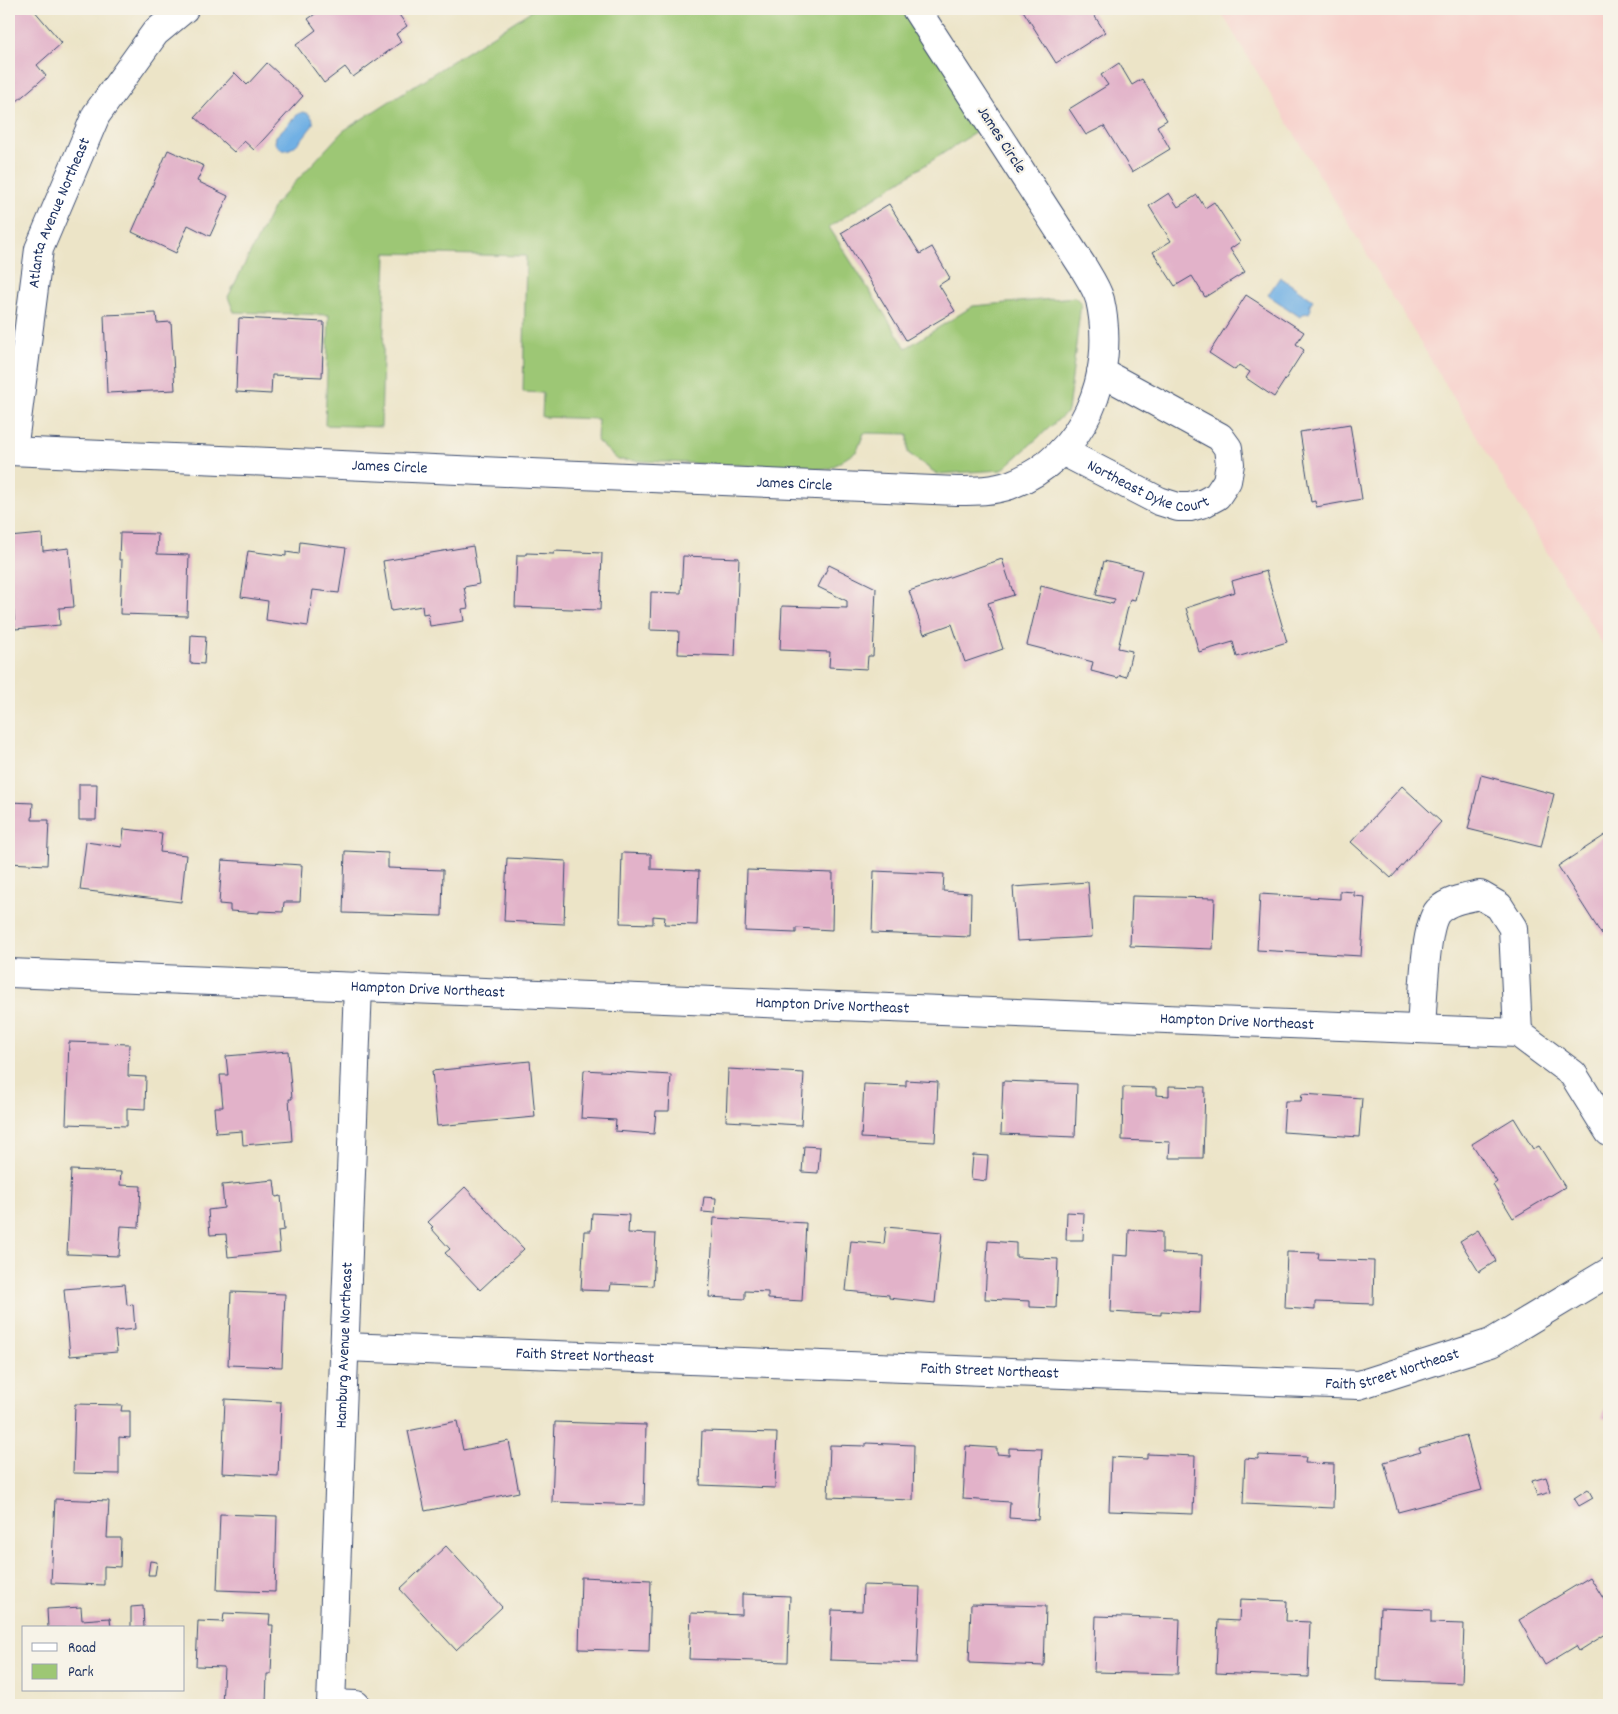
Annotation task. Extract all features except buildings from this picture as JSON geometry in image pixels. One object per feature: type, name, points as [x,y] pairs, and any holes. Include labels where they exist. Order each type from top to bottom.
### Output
[{"type":"street","name":"Atlanta Avenue Northeast","points":[[11,451],[39,249],[96,115],[155,33],[184,9]]},
{"type":"street","name":"James Circle","points":[[11,451],[957,491],[987,490],[1009,485],[1048,464],[1078,433],[1090,411],[1101,372],[1104,348],[1100,299],[1090,279],[916,9]]},
{"type":"street","name":"Northeast Dyke Court","points":[[1062,451],[1159,501],[1178,507],[1190,507],[1204,503],[1217,496],[1226,481],[1230,464],[1228,448],[1220,437],[1101,372]]},
{"type":"street","points":[[1421,1029],[1428,933],[1437,912],[1453,901],[1480,895],[1499,906],[1513,928],[1518,1033],[1573,1074],[1609,1132]]},
{"type":"street","name":"Hampton Drive Northeast","points":[[9,973],[1518,1033]]},
{"type":"street","name":"Hamburg Avenue Northeast","points":[[339,1705],[344,1347],[358,986]]},
{"type":"street","name":"Faith Street Northeast","points":[[344,1347],[1359,1385],[1491,1343],[1609,1272]]},
{"type":"shaded area","points":[[1219,9],[1609,9],[1609,655]]},
{"type":"green space","points":[[534,9],[913,9],[987,125],[829,227],[906,348],[973,306],[1075,297],[1081,303],[1068,411],[1002,470],[937,474],[908,453],[908,434],[864,433],[857,451],[829,469],[618,460],[597,441],[598,419],[542,417],[543,393],[523,392],[526,256],[386,253],[381,427],[325,425],[329,315],[234,312],[228,297],[275,204],[343,131]]},
{"type":"water","points":[[303,112],[311,116],[313,125],[295,145],[287,150],[282,150],[275,143],[276,136],[298,114]]},
{"type":"water","points":[[1280,277],[1313,300],[1310,304],[1311,309],[1309,313],[1302,314],[1300,317],[1268,295]]}]
